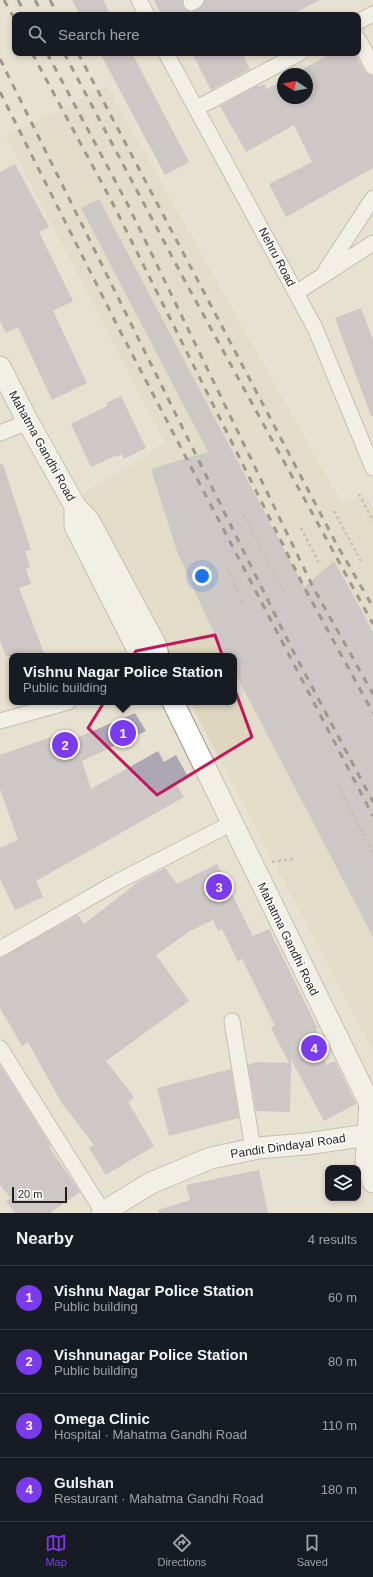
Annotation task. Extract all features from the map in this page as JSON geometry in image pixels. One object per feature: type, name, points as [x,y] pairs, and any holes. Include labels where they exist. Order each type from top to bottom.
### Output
[{"type":"street","points":[[139,0],[145,12]]},
{"type":"street","points":[[361,20],[373,14]]},
{"type":"street","points":[[361,44],[373,67]]},
{"type":"street","name":"Nehru Road","points":[[168,56],[315,328],[373,468]]},
{"type":"street","points":[[197,108],[294,56]]},
{"type":"street","points":[[324,274],[373,198]]},
{"type":"street","points":[[296,293],[373,243]]},
{"type":"street","name":"Mahatma Gandhi Road","points":[[0,367],[28,422],[75,506],[75,526],[138,653]]},
{"type":"street","points":[[0,433],[28,422]]},
{"type":"street","points":[[75,506],[89,521],[156,646],[157,653]]},
{"type":"street","points":[[0,721],[57,705]]},
{"type":"street","name":"Mahatma Gandhi Road","points":[[174,705],[370,1104],[370,1137],[366,1162],[373,1182]]},
{"type":"street","points":[[0,950],[116,882],[232,823]]},
{"type":"street","points":[[232,1021],[254,1149]]},
{"type":"street","points":[[0,1048],[102,1212]]},
{"type":"street","name":"Pandit Dindayal Road","points":[[102,1212],[151,1184],[211,1158],[254,1149],[370,1137]]},
{"type":"path","points":[[359,494],[373,521]]},
{"type":"path","points":[[334,511],[362,563]]},
{"type":"path","points":[[244,514],[284,593]]},
{"type":"path","points":[[301,528],[320,565]]},
{"type":"path","points":[[227,567],[243,604]]},
{"type":"path","points":[[338,786],[373,852]]},
{"type":"highlighted area","points":[[215,635],[252,737],[157,795],[88,728],[136,651]]},
{"type":"shaded area","points":[[107,86],[341,502],[366,496],[373,509],[373,1051],[192,705],[237,705],[237,653],[164,653],[82,495],[165,443],[6,136]]},
{"type":"building","points":[[72,0],[103,0],[109,12],[78,12]]},
{"type":"building","points":[[154,0],[183,0],[184,8],[191,12],[160,12]]},
{"type":"building","points":[[205,0],[320,0],[297,12],[191,12],[201,7]]},
{"type":"building","points":[[102,56],[134,56],[189,162],[165,175]]},
{"type":"building","points":[[194,56],[244,56],[250,69],[211,90]]},
{"type":"building","points":[[327,56],[357,56],[365,72],[373,76],[373,168],[286,217],[269,184],[312,162],[294,125],[246,152],[220,106],[258,85],[259,87],[264,84],[267,89],[277,83],[277,104],[313,104],[313,68],[305,68]]},
{"type":"building","points":[[15,164],[49,227],[39,232],[73,301],[53,311],[87,383],[52,400],[18,327],[6,333],[0,321],[0,172]]},
{"type":"building","points":[[99,199],[304,587],[334,561],[373,632],[373,937],[237,677],[237,653],[224,653],[205,614],[177,551],[151,469],[208,452],[81,208]]},
{"type":"building","points":[[361,308],[373,340],[373,416],[371,416],[335,318]]},
{"type":"building","points":[[121,396],[146,448],[124,459],[122,454],[91,467],[71,424],[107,406],[106,403]]},
{"type":"building","points":[[0,464],[3,464],[31,550],[25,551],[30,567],[26,569],[31,584],[19,588],[44,653],[9,653],[9,656],[6,656],[0,641]]},
{"type":"building","points":[[135,713],[146,731],[82,761],[91,789],[158,751],[164,762],[176,755],[187,775],[175,782],[184,797],[36,881],[43,897],[15,910],[0,879],[0,848],[18,840],[0,789],[0,755],[71,730],[74,739]]},
{"type":"building","points":[[217,864],[253,936],[269,929],[318,1029],[316,1029],[326,1065],[335,1061],[356,1104],[324,1121],[291,1059],[290,1112],[256,1111],[248,1065],[257,1062],[289,1063],[271,1028],[275,1026],[242,959],[238,962],[222,929],[218,931],[213,920],[190,931],[156,955],[189,1001],[106,1061],[134,1097],[128,1102],[154,1146],[106,1175],[89,1148],[94,1145],[61,1102],[28,1042],[22,1046],[0,1008],[0,958],[78,915],[84,924],[138,882],[165,868],[177,884]]},
{"type":"building","points":[[0,1065],[51,1146],[49,1147],[80,1192],[50,1213],[15,1213],[6,1201],[11,1198],[0,1185]]},
{"type":"building","points":[[231,1069],[239,1118],[169,1136],[157,1088]]},
{"type":"building","points":[[259,1170],[268,1213],[159,1213],[158,1210],[190,1200],[186,1185]]},
{"type":"railway","points":[[4,0],[12,15]]},
{"type":"railway","points":[[18,0],[24,12]]},
{"type":"railway","points":[[35,0],[41,12]]},
{"type":"railway","points":[[50,0],[56,12]]},
{"type":"railway","points":[[34,56],[112,202],[304,587],[373,713]]},
{"type":"railway","points":[[49,56],[128,205],[313,587],[373,694]]},
{"type":"railway","points":[[66,56],[186,283],[373,624]]},
{"type":"railway","points":[[80,56],[337,545],[373,607]]},
{"type":"railway","points":[[0,59],[292,649],[373,802]]},
{"type":"railway","points":[[0,92],[118,327],[373,816]]},
{"type":"place","name":"Vishnu Nagar Police Station","points":[[123,733]]},
{"type":"place","name":"Vishnunagar Police Station","points":[[65,745]]},
{"type":"place","name":"Omega Clinic","points":[[219,887]]},
{"type":"place","name":"Gulshan","points":[[314,1048]]}]
